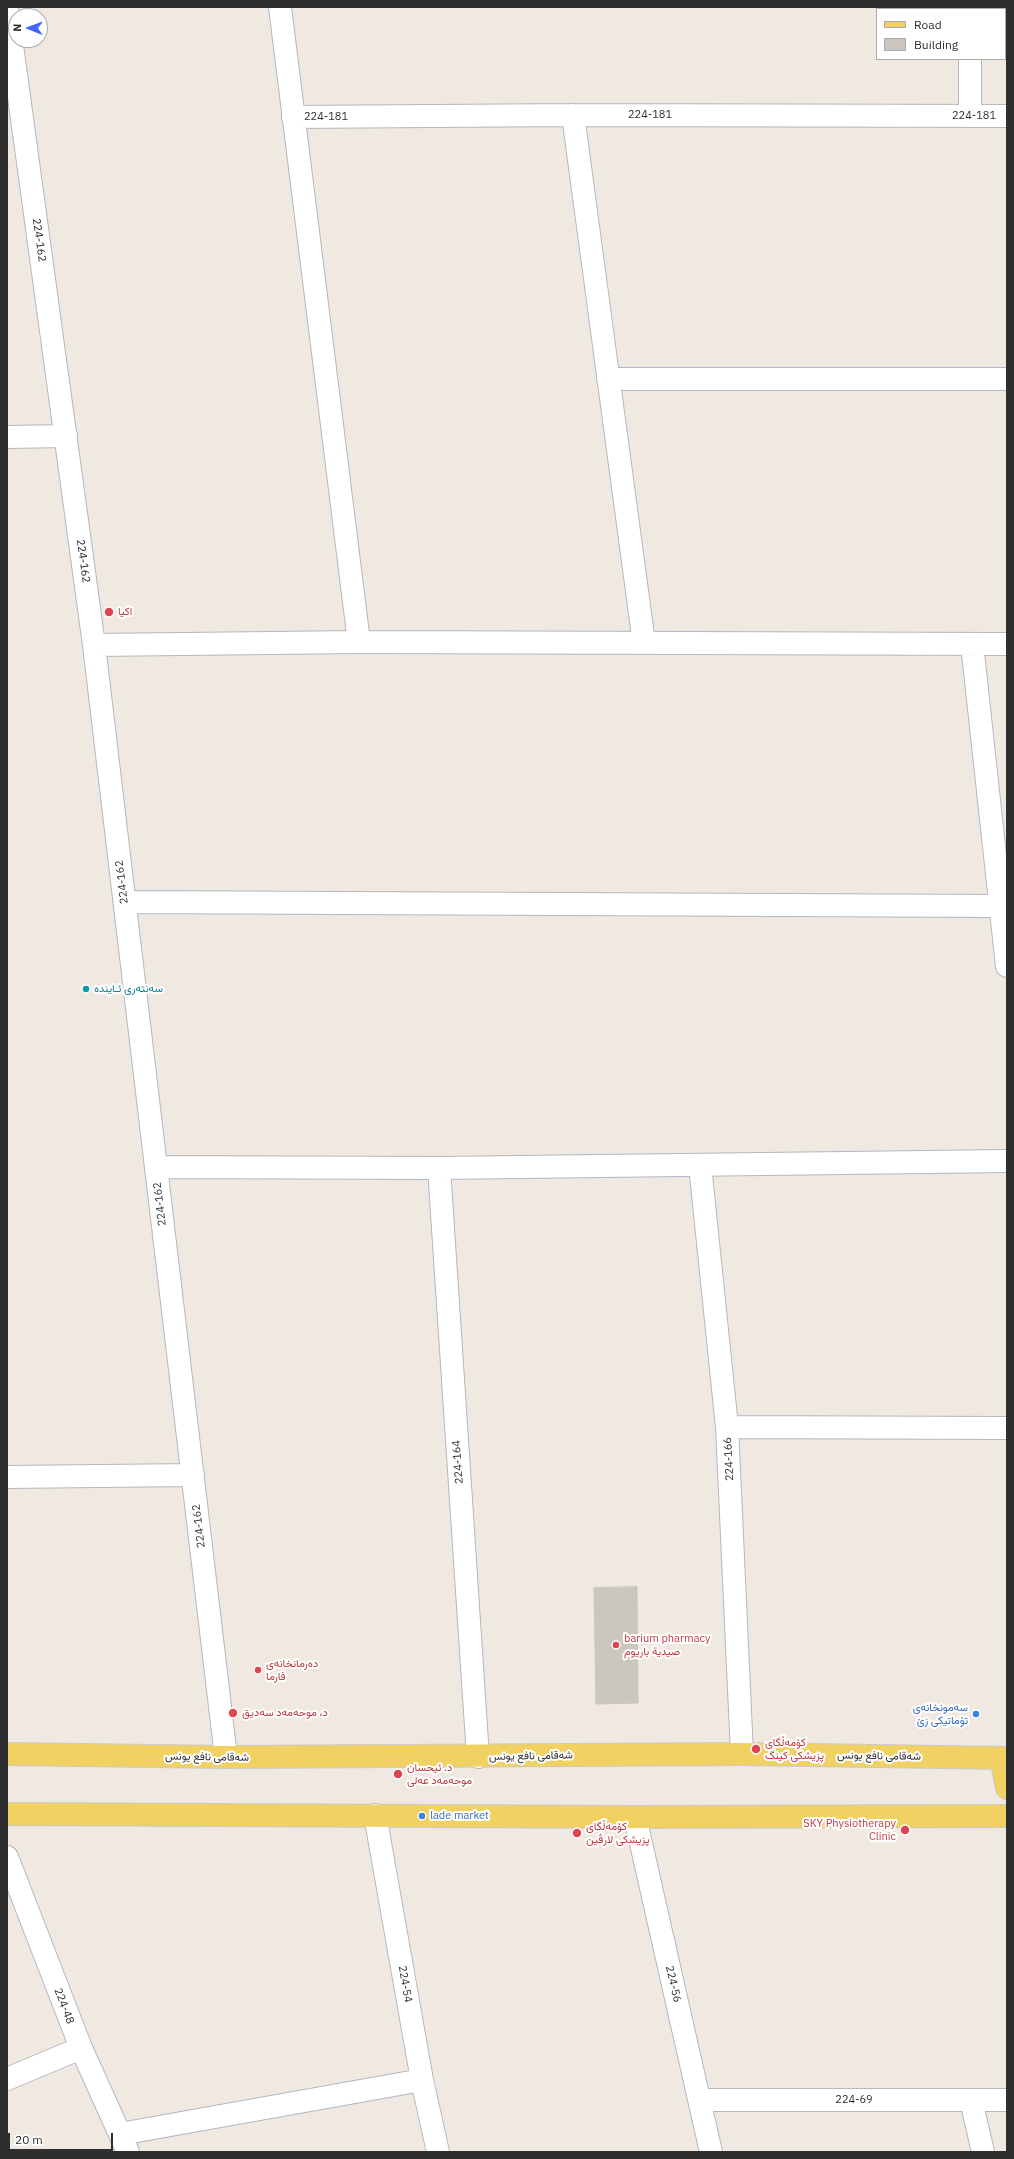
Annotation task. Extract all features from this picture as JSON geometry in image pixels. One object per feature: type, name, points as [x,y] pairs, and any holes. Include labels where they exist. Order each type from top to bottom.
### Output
[{"type":"main road","name":"شەقامی نافع یونس","points":[[7,1754],[226,1757],[478,1757],[742,1754],[1004,1758]]},
{"type":"main road","points":[[1004,1758],[1007,1788]]},
{"type":"main road","points":[[7,1814],[1007,1816]]},
{"type":"street","points":[[280,7],[359,642]]},
{"type":"street","name":"224-162","points":[[7,9],[94,645],[226,1757]]},
{"type":"street","points":[[970,60],[970,116]]},
{"type":"street","points":[[573,115],[644,643]]},
{"type":"street","name":"224-181","points":[[293,117],[573,115],[1007,116]]},
{"type":"street","points":[[608,379],[1007,379]]},
{"type":"street","points":[[7,437],[66,436]]},
{"type":"street","points":[[94,645],[359,642],[1007,644]]},
{"type":"street","points":[[972,644],[1007,966]]},
{"type":"street","points":[[124,902],[1001,906]]},
{"type":"street","points":[[156,1167],[439,1168],[1007,1161]]},
{"type":"street","name":"224-166","points":[[700,1165],[727,1427],[742,1754]]},
{"type":"street","name":"224-164","points":[[439,1168],[478,1757]]},
{"type":"street","points":[[727,1427],[1007,1428]]},
{"type":"street","points":[[7,1477],[192,1475]]},
{"type":"street","name":"224-54","points":[[375,1815],[422,2080],[438,2152]]},
{"type":"street","name":"224-56","points":[[635,1816],[711,2152]]},
{"type":"street","name":"224-48","points":[[7,1857],[81,2048],[124,2143]]},
{"type":"street","points":[[7,2079],[81,2048]]},
{"type":"street","points":[[124,2143],[422,2080]]},
{"type":"street","name":"224-69","points":[[700,2100],[1007,2100]]},
{"type":"street","points":[[971,2100],[983,2152]]},
{"type":"building","name":"barium pharmacy صيدية باريوم","points":[[637,1587],[638,1703],[596,1704],[594,1588]]},
{"type":"place","name":"اكيا","points":[[109,612]]},
{"type":"place","name":"سەنتەری ئـایندە","points":[[86,989]]},
{"type":"place","name":"barium pharmacy صيدية باريوم","points":[[616,1645]]},
{"type":"place","name":"دەرمانخانەی فارما","points":[[258,1670]]},
{"type":"place","name":"د، موحەمەد سەدیق","points":[[233,1713]]},
{"type":"place","name":"سەمونخانەی تۆماتیکی زێ","points":[[976,1714]]},
{"type":"place","name":"کۆمەڵگای پزیشکی کینگ","points":[[756,1749]]},
{"type":"place","name":"د. ئیحسان موحەمەد عەلی","points":[[398,1774]]},
{"type":"place","name":"lade market","points":[[422,1816]]},
{"type":"place","name":"SKY Physiotherapy Clinic","points":[[905,1830]]},
{"type":"place","name":"کۆمەڵگای پزیشکی لارڤین","points":[[577,1833]]}]
